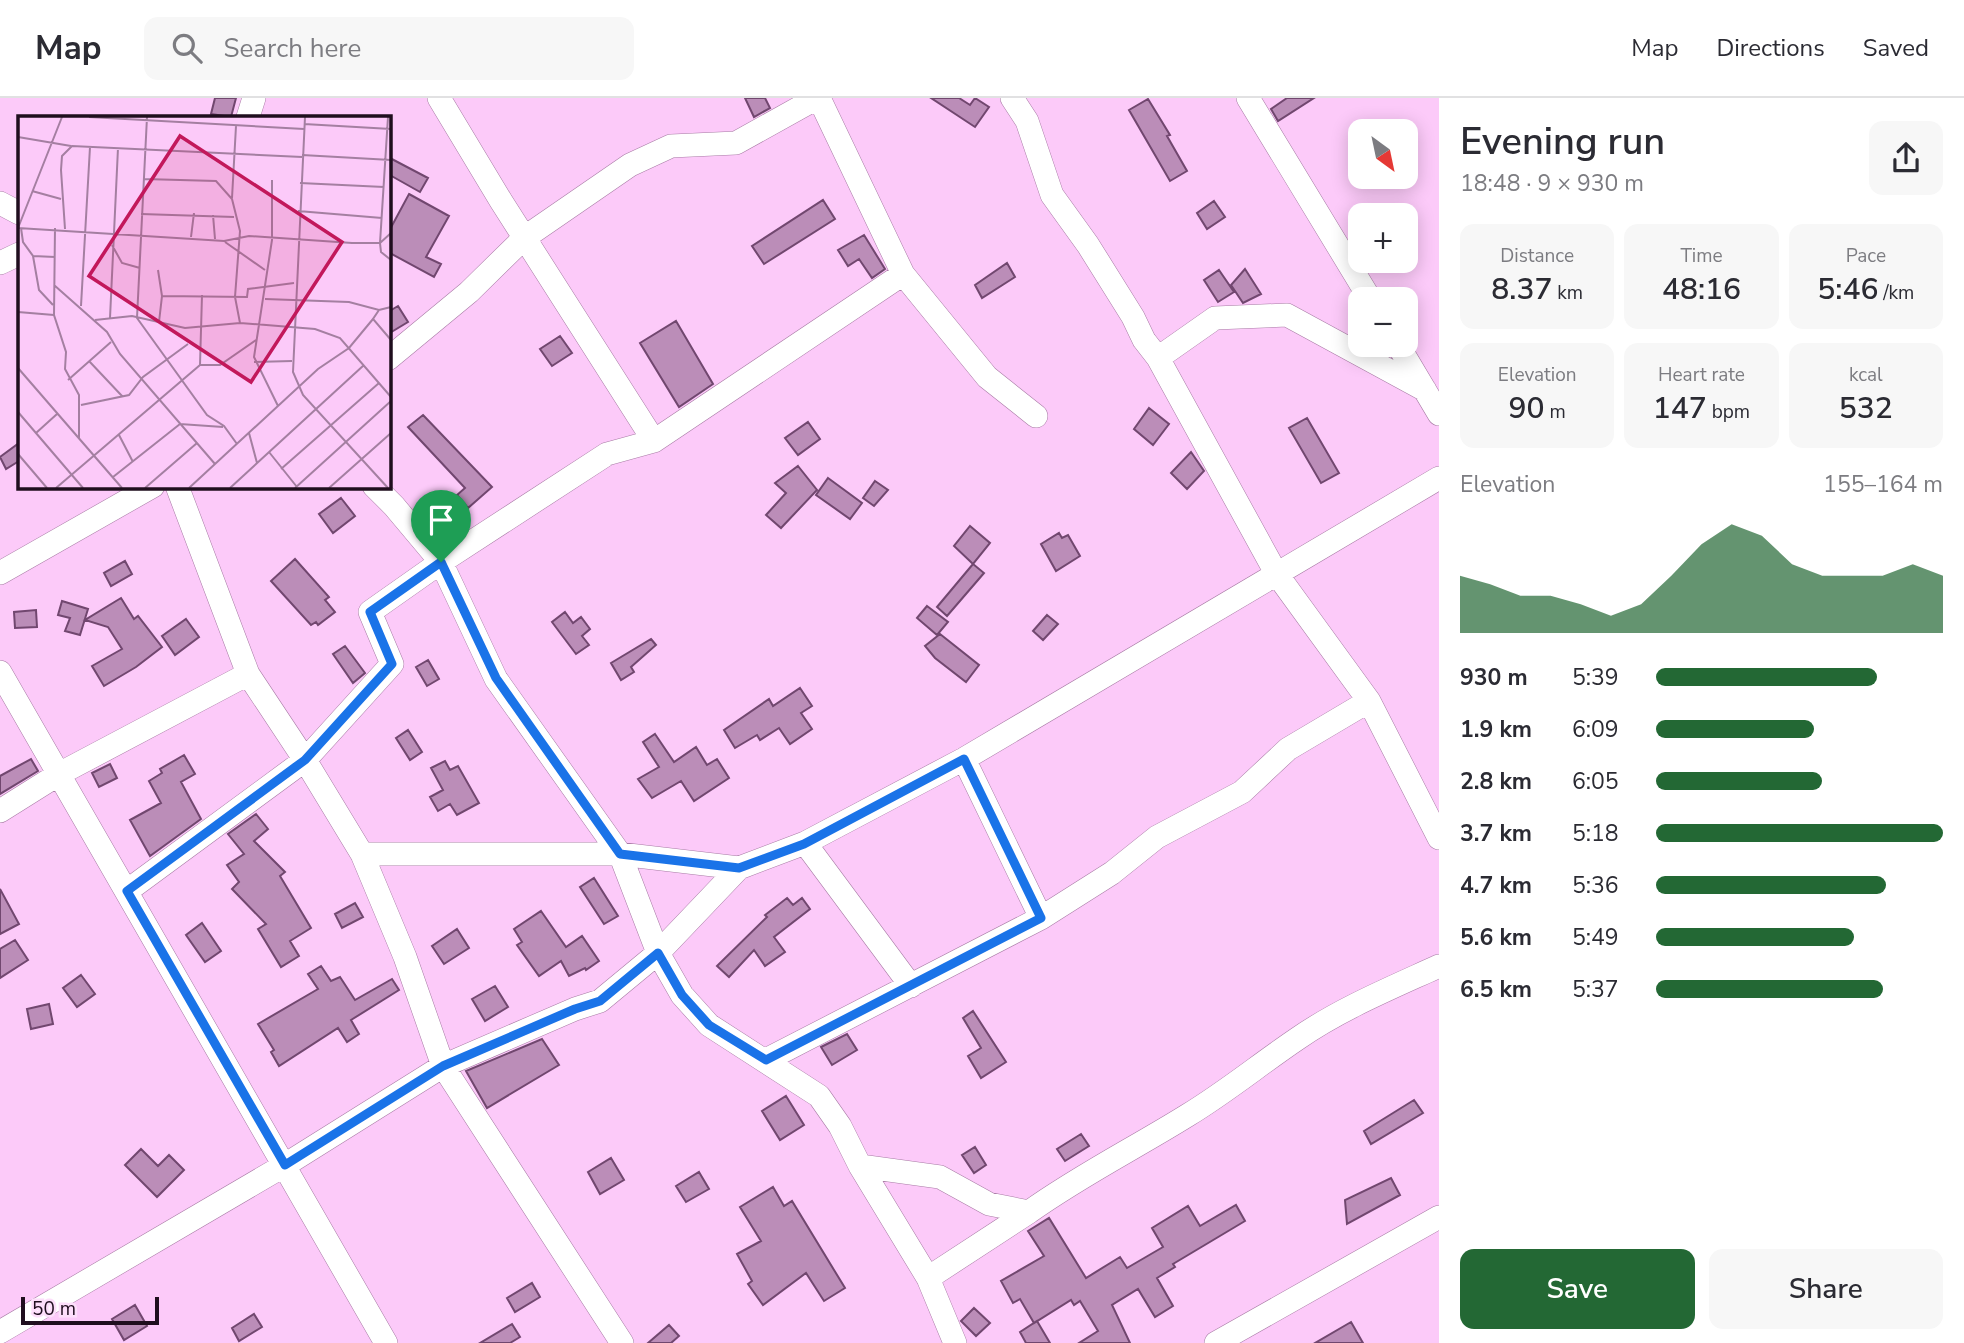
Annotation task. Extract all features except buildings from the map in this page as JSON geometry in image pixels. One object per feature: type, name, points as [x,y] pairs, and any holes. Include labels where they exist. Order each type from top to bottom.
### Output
[{"type":"street","points":[[248,116],[254,98]]},
{"type":"street","points":[[439,98],[524,238],[654,441]]},
{"type":"street","points":[[390,357],[470,292],[524,238],[630,165],[671,146],[736,143],[818,98],[903,274],[987,377],[1036,416]]},
{"type":"street","points":[[1012,98],[1027,121],[1052,195],[1088,245],[1133,317],[1144,340],[1158,358],[1276,573],[1369,701],[1439,838]]},
{"type":"street","points":[[1248,98],[1363,287]]},
{"type":"street","points":[[0,203],[18,212]]},
{"type":"street","points":[[0,263],[18,254]]},
{"type":"street","points":[[127,891],[305,760],[392,664],[370,612],[441,562],[607,454],[654,441],[903,274]]},
{"type":"street","points":[[1158,358],[1215,318],[1287,315],[1425,390]]},
{"type":"street","points":[[1405,357],[1439,414]]},
{"type":"street","points":[[0,1332],[285,1165],[443,1066],[575,1009],[600,1001],[658,953],[739,868],[804,844],[964,759],[1439,478]]},
{"type":"street","points":[[0,573],[149,488]]},
{"type":"street","points":[[178,488],[247,674],[305,760],[362,854],[405,957],[443,1066],[622,1343]]},
{"type":"street","points":[[376,488],[441,562],[496,678],[620,854],[658,953],[682,995],[709,1025],[819,1096],[928,1278],[955,1343]]},
{"type":"street","points":[[0,672],[386,1343]]},
{"type":"street","points":[[0,811],[59,774],[247,674]]},
{"type":"street","points":[[766,1060],[1041,918],[1112,873],[1157,837],[1242,792],[1288,749],[1369,701]]},
{"type":"street","points":[[964,759],[1041,918]]},
{"type":"street","points":[[804,844],[911,986]]},
{"type":"street","points":[[362,854],[620,854],[739,868]]},
{"type":"street","points":[[928,1278],[1065,1186],[1189,1114],[1298,1037],[1375,996],[1439,967]]},
{"type":"street","points":[[860,1166],[940,1177],[989,1204],[1029,1212]]},
{"type":"street","points":[[1216,1343],[1439,1217]]},
{"type":"route","points":[[441,562],[496,678],[620,854],[739,868],[804,844],[964,759],[1041,918],[766,1060],[709,1025],[682,995],[658,953],[600,1001],[575,1009],[443,1066],[285,1165],[127,891],[305,760],[392,664],[370,612],[441,562]]}]
